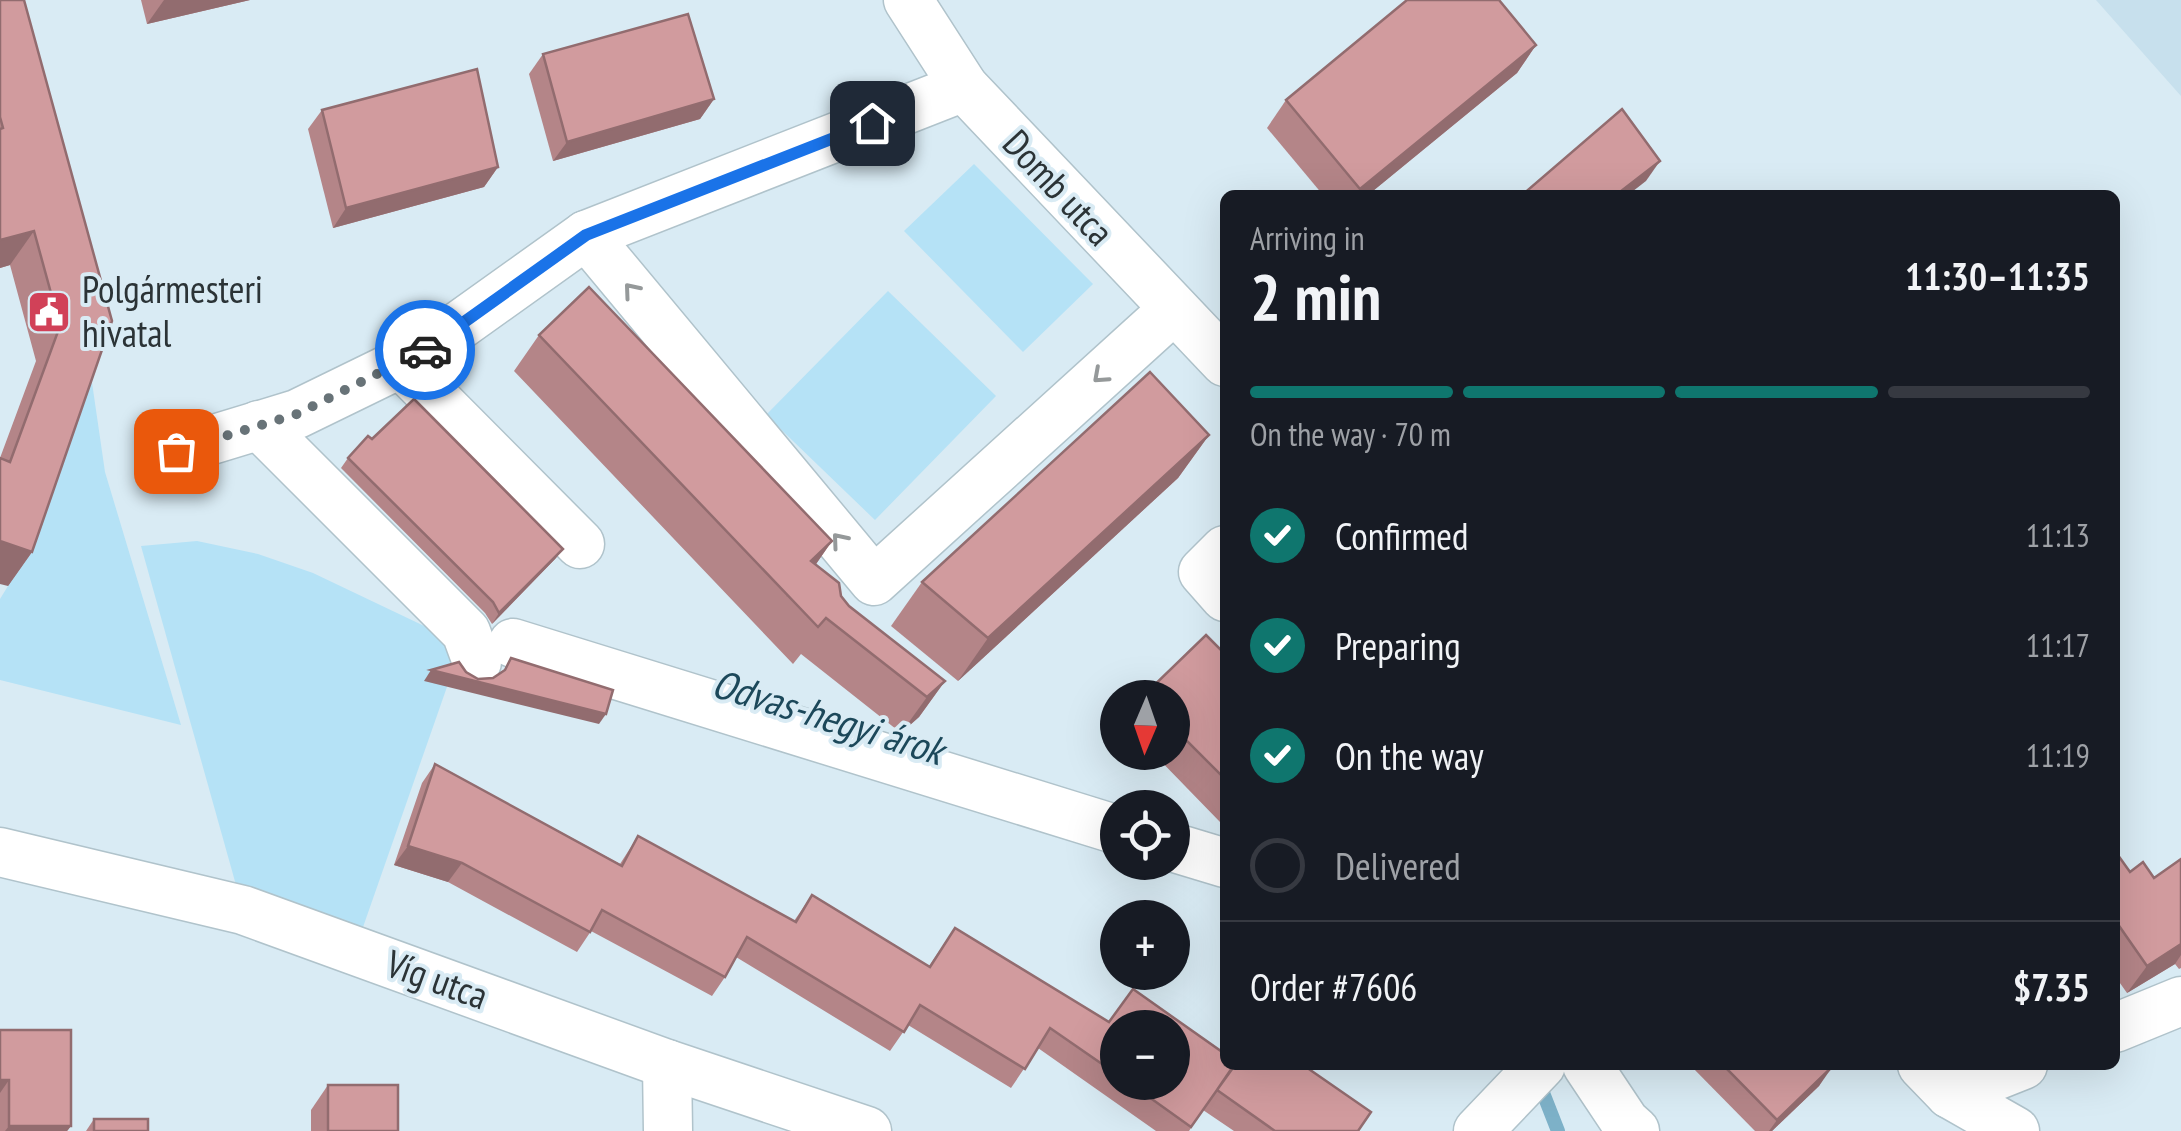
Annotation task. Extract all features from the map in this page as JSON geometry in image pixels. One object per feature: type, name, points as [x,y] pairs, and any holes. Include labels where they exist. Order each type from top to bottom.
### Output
[{"type":"street","name":"Domb utca","points":[[908,0],[964,88],[1220,357]]},
{"type":"street","points":[[176,451],[297,414],[418,355],[586,235],[964,88]]},
{"type":"street","points":[[586,235],[863,595],[1173,310]]},
{"type":"street","points":[[400,363],[580,544]]},
{"type":"street","points":[[259,426],[466,632],[495,653],[867,753],[1100,824]]},
{"type":"street","points":[[1220,555],[1203,572],[1220,592]]},
{"type":"street","name":"Víg utca","points":[[0,852],[242,910],[667,1064],[867,1131]]},
{"type":"street","points":[[1190,852],[1220,861]]},
{"type":"street","points":[[2120,1026],[2181,1001]]},
{"type":"street","points":[[667,1064],[668,1131]]},
{"type":"street","points":[[1478,1131],[1536,1070]]},
{"type":"street","points":[[1590,1070],[1635,1131]]},
{"type":"street","points":[[1936,1080],[1994,1070]]},
{"type":"street","points":[[1936,1080],[2015,1131]]},
{"type":"shaded area","points":[[2096,0],[2181,0],[2181,96]]},
{"type":"shaded area","points":[[974,164],[1093,284],[1023,352],[904,231]]},
{"type":"shaded area","points":[[888,291],[996,396],[875,520],[766,415]]},
{"type":"shaded area","points":[[88,355],[105,472],[181,725],[0,680],[0,599],[8,586]]},
{"type":"shaded area","points":[[197,541],[258,554],[313,573],[462,644],[355,950],[243,910],[141,546]]},
{"type":"building","points":[[0,0],[24,0],[112,321],[32,552],[0,541],[0,458],[10,462],[60,326],[34,231],[0,240]]},
{"type":"building","points":[[1407,0],[1499,0],[1536,45],[1360,189],[1286,100]]},
{"type":"building","points":[[688,14],[714,99],[567,142],[543,54]]},
{"type":"building","points":[[477,69],[498,167],[346,208],[322,110]]},
{"type":"building","points":[[1622,109],[1660,161],[1622,190],[1528,190]]},
{"type":"building","points":[[589,287],[832,541],[811,561],[839,583],[841,596],[849,606],[945,681],[927,697],[826,618],[818,627],[539,335]]},
{"type":"building","points":[[1150,372],[1209,435],[988,638],[922,582]]},
{"type":"building","points":[[414,399],[563,549],[499,613],[493,602],[348,458],[368,436],[372,439]]},
{"type":"building","points":[[1206,635],[1220,649],[1220,774],[1190,744],[1190,680],[1160,680]]},
{"type":"building","points":[[511,658],[613,690],[606,714],[431,670],[459,662],[478,679],[493,678],[505,670]]},
{"type":"building","points":[[435,764],[622,866],[638,836],[796,922],[812,895],[930,967],[955,928],[1100,1017],[1100,1063],[1050,1028],[1025,1069],[920,1005],[904,1032],[747,937],[725,977],[602,910],[590,932],[462,863],[408,846]]},
{"type":"building","points":[[2120,858],[2130,872],[2143,862],[2154,878],[2181,859],[2181,944],[2147,966],[2120,927]]},
{"type":"building","points":[[1134,990],[1163,1010],[1118,1010]]},
{"type":"building","points":[[1190,1029],[1220,1050],[1220,1070],[1231,1070],[1191,1127],[1153,1100],[1190,1100]]},
{"type":"building","points":[[0,1030],[71,1030],[71,1126],[9,1126],[9,1080],[0,1080]]},
{"type":"building","points":[[1231,1070],[1310,1070],[1371,1112],[1358,1131],[1275,1131],[1217,1090]]},
{"type":"building","points":[[1728,1070],[1829,1070],[1777,1120]]},
{"type":"building","points":[[328,1085],[398,1085],[398,1131],[328,1131]]},
{"type":"building","points":[[94,1119],[148,1119],[148,1131],[94,1131]]},
{"type":"waterway","name":"Odvas-hegyi árok","points":[[1538,1080],[1558,1131]]},
{"type":"way so far","points":[[176,451],[297,414],[425,350]]},
{"type":"place","name":"Polgármesteri hivatal","points":[[49,312]]},
{"type":"route","points":[[425,350],[586,235],[872,123]]}]
